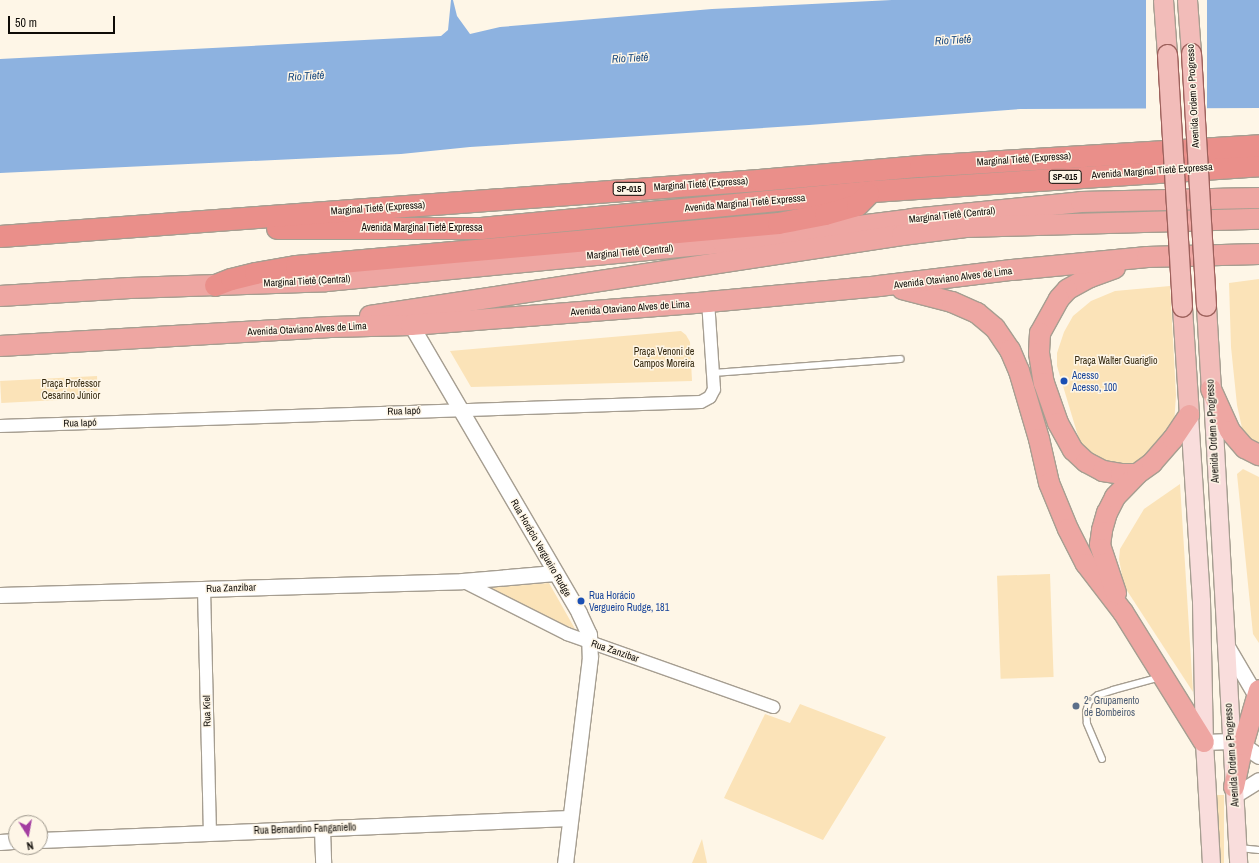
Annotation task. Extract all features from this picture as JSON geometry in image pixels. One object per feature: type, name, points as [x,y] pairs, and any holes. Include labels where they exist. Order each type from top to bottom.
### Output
[{"type":"highway","name":"Marginal Tietê (Expressa)","points":[[0,236],[920,166],[1259,145]]},
{"type":"highway","name":"Avenida Marginal Tietê Expressa","points":[[232,219],[264,228],[482,228],[872,191],[1259,165]]},
{"type":"highway","points":[[215,285],[255,273],[296,266],[778,222],[824,214],[857,205],[872,191]]},
{"type":"highway","name":"Marginal Tietê (Central)","points":[[0,296],[326,281],[723,243],[905,220],[1081,202],[1259,198]]},
{"type":"highway","points":[[330,328],[352,320],[452,302],[902,235],[966,227],[1259,219]]},
{"type":"highway","name":"Avenida Otaviano Alves de Lima","points":[[0,346],[411,325],[708,302],[879,286],[1012,270],[1147,257],[1254,256]]},
{"type":"highway","points":[[1137,474],[1122,474],[1104,471],[1086,462],[1073,450],[1058,423],[1044,383],[1040,353],[1040,333],[1059,299],[1067,290],[1090,277],[1147,257]]},
{"type":"highway","points":[[879,286],[906,289],[952,302],[978,313],[995,328],[1010,350],[1019,371],[1039,439],[1049,483],[1068,529],[1086,564],[1123,612],[1204,742]]},
{"type":"highway","points":[[1211,389],[1230,431],[1245,448],[1259,455]]},
{"type":"highway","points":[[1123,612],[1106,568],[1100,545],[1102,530],[1115,498],[1137,474],[1152,463],[1174,439],[1189,415]]},
{"type":"highway","points":[[1234,791],[1258,696]]},
{"type":"main road","points":[[1163,0],[1201,601],[1204,742],[1211,863]]},
{"type":"main road","name":"Avenida Ordem e Progresso","points":[[1187,0],[1211,389],[1224,642],[1244,747]]},
{"type":"main road","name":"Avenida Ordem e Progresso","points":[[1234,791],[1238,856]]},
{"type":"street","name":"Rua Iapó","points":[[0,426],[700,402],[706,400],[712,394],[714,389],[708,302]]},
{"type":"street","name":"Rua Horácio Vergueiro Rudge","points":[[411,325],[579,613],[589,634],[590,657],[565,863]]},
{"type":"street","name":"Rua Zanzibar","points":[[0,595],[462,581],[555,573]]},
{"type":"street","name":"Rua Zanzibar","points":[[462,581],[516,610],[590,643],[773,707]]},
{"type":"street","name":"Rua Kiel","points":[[204,589],[210,833]]},
{"type":"street","points":[[1224,642],[1258,696]]},
{"type":"street","points":[[1204,742],[1244,747]]},
{"type":"street","points":[[1234,791],[1259,780]]},
{"type":"street","name":"Rua Bernardino Fanganiello","points":[[48,840],[570,818]]},
{"type":"street","points":[[322,828],[323,863]]},
{"type":"lane","points":[[713,373],[900,359]]},
{"type":"lane","points":[[1102,759],[1087,723],[1086,712],[1089,702],[1098,695],[1164,676]]},
{"type":"lane","points":[[1238,856],[1259,850]]},
{"type":"green space","points":[[1259,279],[1259,447],[1254,444],[1242,428],[1237,405],[1231,347],[1229,283]]},
{"type":"green space","name":"Praça Walter Guariglio","points":[[1170,286],[1176,395],[1174,425],[1152,460],[1113,469],[1081,446],[1057,366],[1057,353],[1064,332],[1073,316],[1091,301],[1115,291]]},
{"type":"green space","name":"Praça Venoni de Campos Moreira","points":[[681,331],[686,335],[690,342],[692,381],[471,387],[450,351]]},
{"type":"green space","name":"Praça Professor Cesarino Júnior","points":[[97,376],[98,398],[1,403],[0,381]]},
{"type":"green space","points":[[1243,469],[1259,477],[1259,643],[1253,634],[1237,474]]},
{"type":"green space","points":[[1180,484],[1193,692],[1124,586],[1119,559],[1120,549],[1144,509]]},
{"type":"green space","points":[[1050,574],[1054,677],[1001,679],[997,576]]},
{"type":"green space","points":[[549,583],[575,629],[525,610],[487,587]]},
{"type":"green space","points":[[800,704],[886,737],[823,840],[724,798],[765,714],[790,723]]},
{"type":"green space","points":[[1217,795],[1224,795],[1224,863],[1217,863]]},
{"type":"green space","points":[[702,839],[707,863],[692,863]]},
{"type":"water","name":"Rio Tietê","points":[[451,0],[453,0],[457,16],[470,34],[500,27],[712,9],[892,0],[1259,0],[1259,108],[1020,109],[809,125],[470,147],[401,154],[0,173],[0,59],[441,36],[448,30]]},
{"type":"pier","points":[[1146,0],[1207,0],[1207,111],[1146,111]]},
{"type":"place","name":"Acesso Acesso, 100","points":[[1064,381]]},
{"type":"place","name":"Rua Horácio Vergueiro Rudge, 181","points":[[581,601]]},
{"type":"place","name":"2º Grupamento de Bombeiros","points":[[1076,706]]}]
